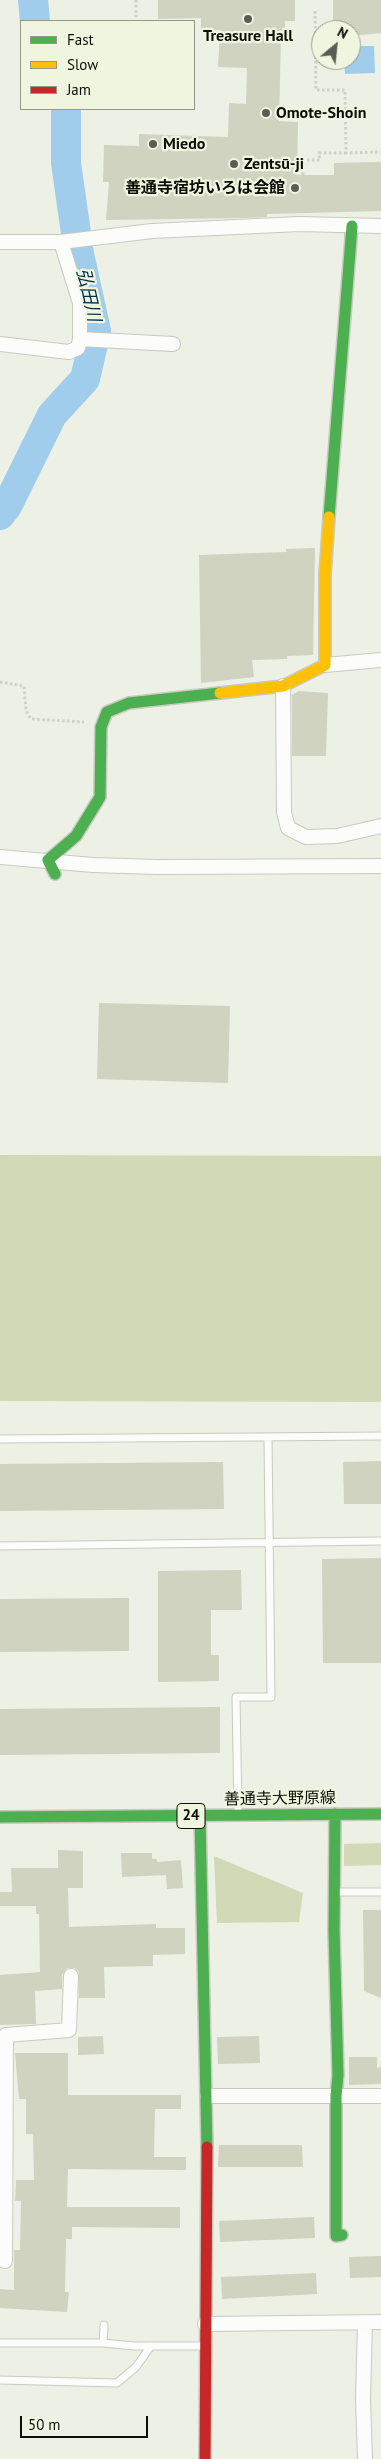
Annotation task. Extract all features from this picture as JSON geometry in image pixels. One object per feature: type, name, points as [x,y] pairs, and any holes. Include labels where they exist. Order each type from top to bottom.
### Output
[{"type":"street","points":[[0,242],[64,242],[152,231],[298,224],[381,226]]},
{"type":"street","points":[[325,665],[325,574],[352,226]]},
{"type":"street","points":[[0,344],[69,352],[78,348],[80,340],[80,304],[64,242]]},
{"type":"street","points":[[80,340],[106,339],[173,344]]},
{"type":"street","points":[[48,860],[76,836],[100,797],[102,723],[107,712],[129,703],[283,686],[325,665],[381,660]]},
{"type":"street","points":[[283,686],[284,812],[288,828],[306,837],[337,836],[381,826]]},
{"type":"street","points":[[0,856],[157,868],[381,866]]},
{"type":"street","points":[[48,860],[55,874]]},
{"type":"street","points":[[335,1814],[334,1892],[338,2075],[336,2096],[336,2236],[342,2235]]},
{"type":"street","name":"善通寺大野原線","points":[[0,1818],[381,1814]]},
{"type":"street","points":[[200,1816],[207,2096],[206,2459]]},
{"type":"street","points":[[5,2261],[3,2036],[69,2030],[71,1976]]},
{"type":"street","points":[[207,2096],[381,2096]]},
{"type":"street","points":[[365,2322],[363,2399],[365,2459]]},
{"type":"street","points":[[205,2324],[381,2322]]},
{"type":"lane","points":[[0,1439],[381,1436]]},
{"type":"lane","points":[[238,1815],[236,1697],[271,1697],[268,1438]]},
{"type":"lane","points":[[0,1546],[381,1541]]},
{"type":"lane","points":[[334,1892],[381,1892]]},
{"type":"lane","points":[[103,2343],[104,2326]]},
{"type":"lane","points":[[0,2343],[103,2343],[151,2346],[205,2346]]},
{"type":"lane","points":[[0,2380],[117,2383],[136,2367],[151,2346]]},
{"type":"path","points":[[136,0],[136,20]]},
{"type":"path","points":[[315,11],[316,90],[345,90],[346,153]]},
{"type":"path","points":[[303,175],[302,160],[320,160],[319,153],[381,152]]},
{"type":"path","points":[[0,682],[24,686],[26,711],[32,719],[102,723]]},
{"type":"green space","points":[[0,1155],[381,1156],[381,1402],[0,1401]]},
{"type":"green space","points":[[381,1843],[381,1865],[344,1866],[344,1844]]},
{"type":"green space","points":[[214,1856],[303,1893],[299,1922],[217,1923]]},
{"type":"water","points":[[361,46],[374,46],[375,73],[345,74],[345,70],[361,70]]},
{"type":"building","points":[[158,0],[295,0],[295,21],[285,21],[285,36],[281,36],[279,121],[298,122],[297,175],[334,175],[334,163],[381,162],[381,211],[267,214],[267,217],[244,218],[106,220],[109,182],[103,182],[104,145],[139,146],[139,134],[228,137],[229,103],[246,104],[247,68],[218,67],[220,30],[201,30],[201,18],[158,19]]},
{"type":"building","points":[[333,0],[381,0],[381,33],[361,35],[361,20],[333,20]]},
{"type":"building","points":[[315,548],[313,655],[287,656],[287,659],[252,660],[254,677],[201,683],[199,555],[286,552],[286,549]]},
{"type":"building","points":[[299,691],[328,693],[326,756],[292,756],[292,695]]},
{"type":"building","points":[[99,1003],[230,1006],[228,1083],[97,1079]]},
{"type":"building","points":[[381,1461],[381,1504],[344,1504],[343,1462]]},
{"type":"building","points":[[223,1462],[224,1509],[0,1511],[0,1464]]},
{"type":"building","points":[[381,1558],[381,1663],[323,1663],[322,1559]]},
{"type":"building","points":[[241,1570],[242,1610],[211,1610],[211,1655],[219,1655],[219,1681],[158,1682],[158,1571]]},
{"type":"building","points":[[129,1598],[129,1651],[0,1652],[0,1599]]},
{"type":"building","points":[[220,1707],[220,1753],[0,1755],[0,1709]]},
{"type":"building","points":[[58,1850],[83,1851],[83,1888],[68,1888],[69,1927],[156,1924],[156,1928],[185,1928],[185,1954],[153,1955],[153,1966],[104,1967],[105,1998],[79,1998],[79,1972],[75,1968],[67,1968],[62,1975],[62,1989],[35,1991],[36,2024],[0,2025],[0,1975],[40,1972],[39,1914],[36,1914],[36,1906],[0,1906],[0,1892],[12,1892],[11,1868],[58,1868]]},
{"type":"building","points":[[121,1853],[152,1853],[152,1859],[157,1859],[157,1862],[181,1860],[183,1888],[167,1889],[166,1875],[122,1877]]},
{"type":"building","points":[[363,1910],[381,1910],[381,1998],[364,1991]]},
{"type":"building","points":[[103,2036],[104,2054],[78,2055],[78,2037]]},
{"type":"building","points":[[259,2036],[260,2063],[218,2064],[217,2037]]},
{"type":"building","points":[[15,2053],[68,2053],[68,2095],[181,2095],[181,2109],[155,2109],[154,2157],[186,2157],[186,2170],[68,2169],[67,2207],[180,2207],[180,2228],[72,2227],[72,2239],[66,2239],[65,2292],[69,2292],[67,2312],[0,2308],[0,2289],[14,2290],[14,2250],[20,2250],[21,2201],[15,2201],[16,2180],[34,2180],[33,2134],[26,2134],[26,2099],[19,2099]]},
{"type":"building","points":[[349,2057],[377,2057],[377,2068],[381,2067],[381,2084],[349,2085]]},
{"type":"building","points":[[219,2145],[302,2145],[303,2167],[218,2167]]},
{"type":"building","points":[[314,2217],[315,2238],[220,2242],[219,2221]]},
{"type":"building","points":[[381,2256],[381,2277],[350,2278],[349,2257]]},
{"type":"building","points":[[316,2273],[317,2294],[222,2299],[221,2277]]},
{"type":"waterway","name":"弘田川","points":[[33,0],[35,20]]},
{"type":"waterway","name":"弘田川","points":[[0,515],[7,506],[52,415],[85,379],[96,331],[79,254],[66,163],[66,110]]},
{"type":"traffic: fast","points":[[329,517],[352,226]]},
{"type":"traffic: fast","points":[[55,874],[48,860],[76,836],[100,797],[101,727],[107,712],[129,703],[220,693]]},
{"type":"traffic: fast","points":[[335,1814],[334,1931],[338,2075],[336,2096],[336,2236],[342,2235]]},
{"type":"traffic: fast","points":[[0,1817],[381,1814]]},
{"type":"traffic: fast","points":[[200,1816],[207,2147]]},
{"type":"traffic: slow","points":[[220,693],[283,686],[325,665],[325,575],[329,517]]},
{"type":"traffic: jam","points":[[205,2459],[207,2147]]},
{"type":"place","name":"Treasure Hall","points":[[248,19]]},
{"type":"place","name":"Omote-Shoin","points":[[266,113]]},
{"type":"place","name":"Miedo","points":[[153,144]]},
{"type":"place","name":"Zentsū-ji","points":[[234,164]]},
{"type":"place","name":"善通寺宿坊いろは会館","points":[[295,188]]}]
